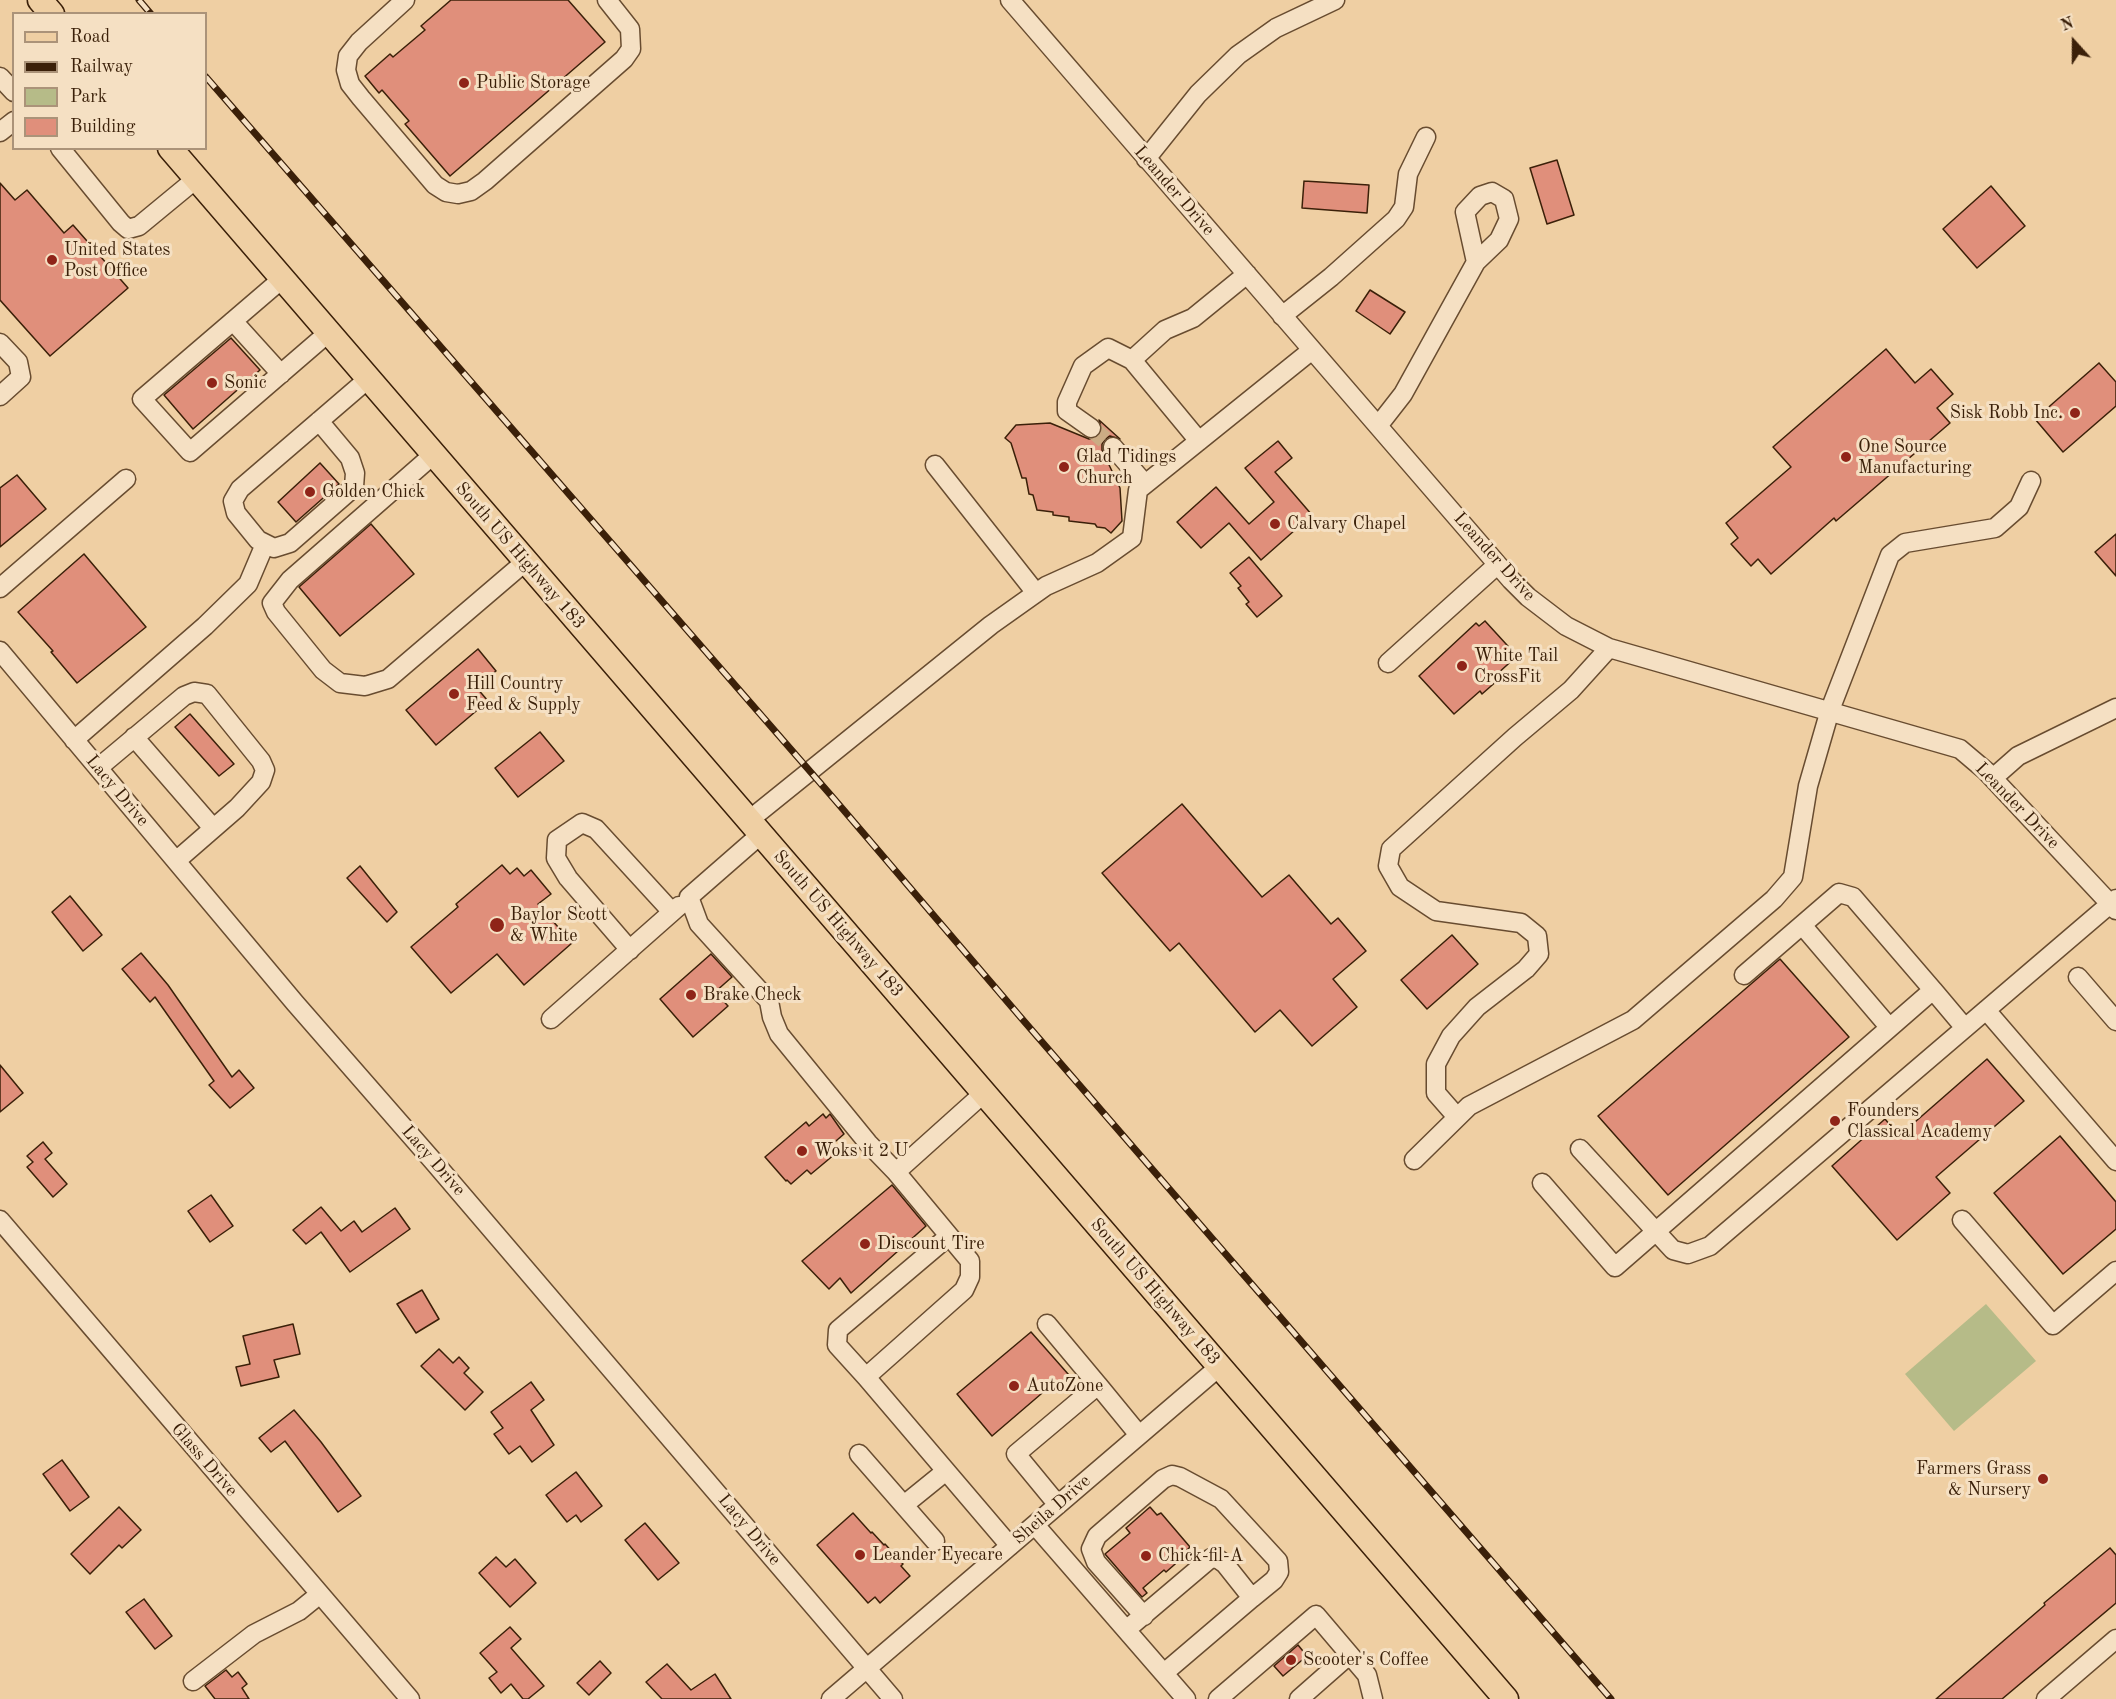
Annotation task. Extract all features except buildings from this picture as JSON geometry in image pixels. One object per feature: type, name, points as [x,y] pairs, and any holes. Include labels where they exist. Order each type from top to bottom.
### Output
[{"type":"main road","points":[[40,0],[50,12]]},
{"type":"main road","name":"South US Highway 183","points":[[172,150],[1506,1699]]},
{"type":"street","points":[[405,0],[348,56],[346,70],[350,84],[435,185],[446,192],[458,194],[471,191],[485,181],[624,59],[631,49],[630,29],[607,0]]},
{"type":"street","name":"Leander Drive","points":[[1010,0],[1497,565],[1519,589],[1546,612],[1566,626],[1609,648],[1960,749],[1993,778],[2114,904]]},
{"type":"street","points":[[1146,159],[1198,94],[1238,55],[1276,28],[1335,0]]},
{"type":"street","points":[[0,77],[12,90]]},
{"type":"street","points":[[0,132],[12,123]]},
{"type":"street","points":[[1282,316],[1331,277],[1396,219],[1404,207],[1408,174],[1426,136]]},
{"type":"street","points":[[62,150],[121,223],[128,228],[139,226],[196,179]]},
{"type":"street","points":[[1378,426],[1403,394],[1476,262]]},
{"type":"street","points":[[1132,360],[1165,330],[1193,318],[1246,274]]},
{"type":"street","points":[[282,279],[142,399],[190,452],[328,333]]},
{"type":"street","points":[[233,321],[281,374]]},
{"type":"street","points":[[0,343],[18,362],[21,377],[0,396]]},
{"type":"street","points":[[1091,428],[1067,411],[1067,402],[1083,366],[1108,348],[1132,360],[1199,441]]},
{"type":"street","points":[[551,1019],[689,897],[754,828],[991,625],[1046,586],[1097,564],[1132,538],[1138,490],[1312,350]]},
{"type":"street","points":[[319,421],[350,458],[355,473],[354,487],[290,543],[274,548],[258,540],[236,513],[232,501],[240,489],[319,421],[368,379]]},
{"type":"street","points":[[1113,447],[1145,484]]},
{"type":"street","points":[[433,455],[290,580],[272,603],[276,612],[323,670],[340,683],[365,686],[388,679],[525,562]]},
{"type":"street","points":[[934,465],[1036,593]]},
{"type":"street","points":[[0,588],[126,479]]},
{"type":"street","points":[[1414,1160],[1469,1106],[1633,1020],[1774,899],[1793,877],[1808,786],[1830,710],[1890,555],[1905,543],[1995,528],[2019,507],[2031,481]]},
{"type":"street","points":[[74,740],[205,626],[248,584],[265,544]]},
{"type":"street","points":[[1388,663],[1497,565]]},
{"type":"street","points":[[1457,1117],[1436,1093],[1436,1064],[1451,1036],[1478,1007],[1526,969],[1539,954],[1537,936],[1521,922],[1436,911],[1400,887],[1388,866],[1391,849],[1515,737],[1571,690],[1609,648]]},
{"type":"street","name":"Lacy Drive","points":[[0,651],[295,1003],[434,1161],[893,1699]]},
{"type":"street","points":[[98,768],[184,696],[194,692],[207,694],[261,761],[265,770],[261,782],[237,808],[176,861]]},
{"type":"street","points":[[1993,778],[2018,756],[2116,708]]},
{"type":"street","points":[[134,737],[213,828]]},
{"type":"street","points":[[630,950],[568,878],[556,858],[557,840],[582,823],[596,829],[672,912]]},
{"type":"street","points":[[1744,975],[1839,893],[1853,897],[1965,1028]]},
{"type":"street","points":[[689,897],[699,924],[769,1001],[779,1034],[868,1143],[896,1172],[970,1261],[970,1277],[964,1290],[866,1377]]},
{"type":"street","points":[[1580,1149],[1673,1250],[1688,1254],[1710,1246],[2114,904]]},
{"type":"street","points":[[1802,925],[1889,1028]]},
{"type":"street","points":[[2078,977],[2116,1021]]},
{"type":"street","points":[[1542,1183],[1615,1267],[1933,990]]},
{"type":"street","points":[[1986,1010],[2116,1161]]},
{"type":"street","points":[[896,1172],[984,1093]]},
{"type":"street","name":"Glass Drive","points":[[0,1220],[410,1699]]},
{"type":"street","points":[[1962,1220],[2053,1325],[2116,1271]]},
{"type":"street","points":[[949,1236],[837,1330],[837,1345],[1010,1546]]},
{"type":"street","points":[[1047,1324],[1139,1435]]},
{"type":"street","name":"Sheila Drive","points":[[831,1699],[1218,1367]]},
{"type":"street","points":[[1058,1505],[1016,1454],[1098,1385]]},
{"type":"street","points":[[859,1454],[935,1541]]},
{"type":"street","points":[[904,1505],[946,1471]]},
{"type":"street","points":[[1143,1616],[1096,1562],[1091,1549],[1097,1536],[1163,1479],[1172,1475],[1221,1499],[1278,1561],[1279,1572],[1274,1580],[1164,1673]]},
{"type":"street","points":[[1035,1525],[1186,1699]]},
{"type":"street","points":[[1126,1630],[1211,1558],[1218,1559],[1225,1564],[1251,1598]]},
{"type":"street","points":[[193,1680],[254,1634],[299,1611],[320,1594]]},
{"type":"street","points":[[1223,1698],[1316,1615],[1367,1675],[1373,1699]]},
{"type":"street","points":[[2046,1699],[2116,1638]]},
{"type":"street","points":[[1299,1699],[1349,1654]]},
{"type":"green space","points":[[1986,1304],[2036,1361],[1954,1431],[1905,1374]]},
{"type":"tunnel","points":[[1091,428],[1113,447]]},
{"type":"railway","points":[[139,0],[149,12]]},
{"type":"railway","points":[[207,78],[835,800],[1611,1699]]},
{"type":"place","name":"Public Storage","points":[[464,83]]},
{"type":"place","name":"United States Post Office","points":[[52,260]]},
{"type":"place","name":"Sonic","points":[[212,383]]},
{"type":"place","name":"Sisk Robb Inc.","points":[[2075,413]]},
{"type":"place","name":"One Source Manufacturing","points":[[1846,457]]},
{"type":"place","name":"Glad Tidings Church","points":[[1064,467]]},
{"type":"place","name":"Golden Chick","points":[[310,492]]},
{"type":"place","name":"Calvary Chapel","points":[[1275,524]]},
{"type":"place","name":"White Tail CrossFit","points":[[1462,666]]},
{"type":"place","name":"Hill Country Feed & Supply","points":[[454,694]]},
{"type":"place","name":"Baylor Scott & White","points":[[497,925]]},
{"type":"place","name":"Brake Check","points":[[691,995]]},
{"type":"place","name":"Founders Classical Academy","points":[[1835,1121]]},
{"type":"place","name":"Woks it 2 U","points":[[802,1151]]},
{"type":"place","name":"Discount Tire","points":[[865,1244]]},
{"type":"place","name":"AutoZone","points":[[1014,1386]]},
{"type":"place","name":"Farmers Grass & Nursery","points":[[2043,1479]]},
{"type":"place","name":"Leander Eyecare","points":[[860,1555]]},
{"type":"place","name":"Chick-fil-A","points":[[1146,1556]]},
{"type":"place","name":"Scooter's Coffee","points":[[1291,1660]]}]
